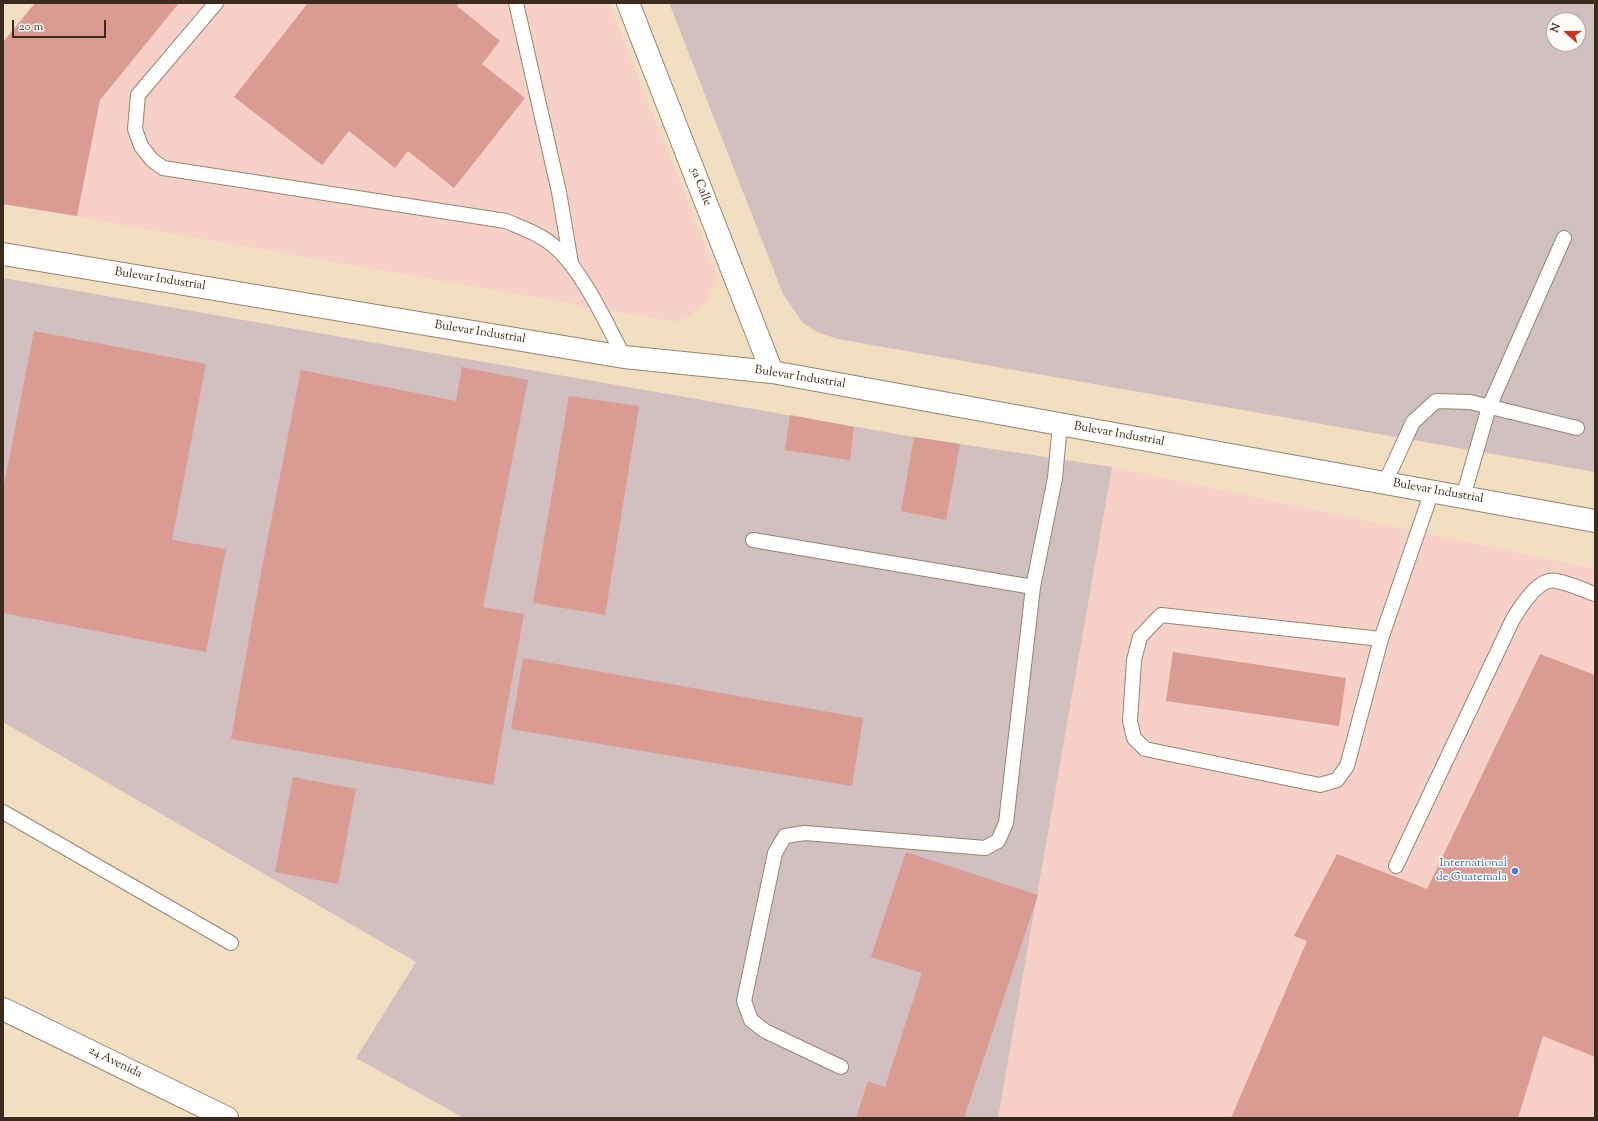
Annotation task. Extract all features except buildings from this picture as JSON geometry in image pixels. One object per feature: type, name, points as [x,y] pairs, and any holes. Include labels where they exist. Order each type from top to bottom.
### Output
[{"type":"street","name":"5a Calle","points":[[628,3],[772,372]]},
{"type":"street","name":"Bulevar Industrial","points":[[3,254],[624,357],[772,372],[1595,521]]},
{"type":"street","name":"24 Avenida","points":[[3,1009],[227,1118]]},
{"type":"lane","points":[[216,3],[138,95],[135,129],[141,146],[152,160],[163,168],[506,221],[536,234],[554,246],[570,263],[624,357]]},
{"type":"lane","points":[[516,3],[559,192],[570,263]]},
{"type":"lane","points":[[1463,497],[1489,407],[1564,238]]},
{"type":"lane","points":[[1385,483],[1413,422],[1436,401],[1470,402],[1577,428]]},
{"type":"lane","points":[[841,1067],[766,1031],[751,1020],[744,1001],[775,853],[785,836],[805,833],[985,848],[998,841],[1006,823],[1033,587],[1055,478],[1060,424]]},
{"type":"lane","points":[[1381,639],[1161,615],[1140,637],[1134,660],[1130,721],[1134,738],[1145,749],[1320,785],[1337,780],[1347,766],[1381,639],[1432,491]]},
{"type":"lane","points":[[753,540],[1033,587]]},
{"type":"lane","points":[[1396,866],[1513,619],[1528,597],[1546,582],[1555,580],[1595,594]]},
{"type":"lane","points":[[3,812],[231,943]]},
{"type":"shaded area","points":[[35,3],[609,3],[717,275],[715,285],[707,300],[687,317],[676,322],[3,204],[3,42]]},
{"type":"shaded area","points":[[669,3],[1595,3],[1595,472],[838,339],[817,332],[803,323],[783,294]]},
{"type":"shaded area","points":[[3,278],[914,437],[1112,467],[998,1118],[464,1118],[356,1058],[416,962],[3,722]]},
{"type":"shaded area","points":[[1112,467],[1595,569],[1595,1118],[998,1118]]},
{"type":"place","name":"International de Guatemala","points":[[1515,871]]}]
